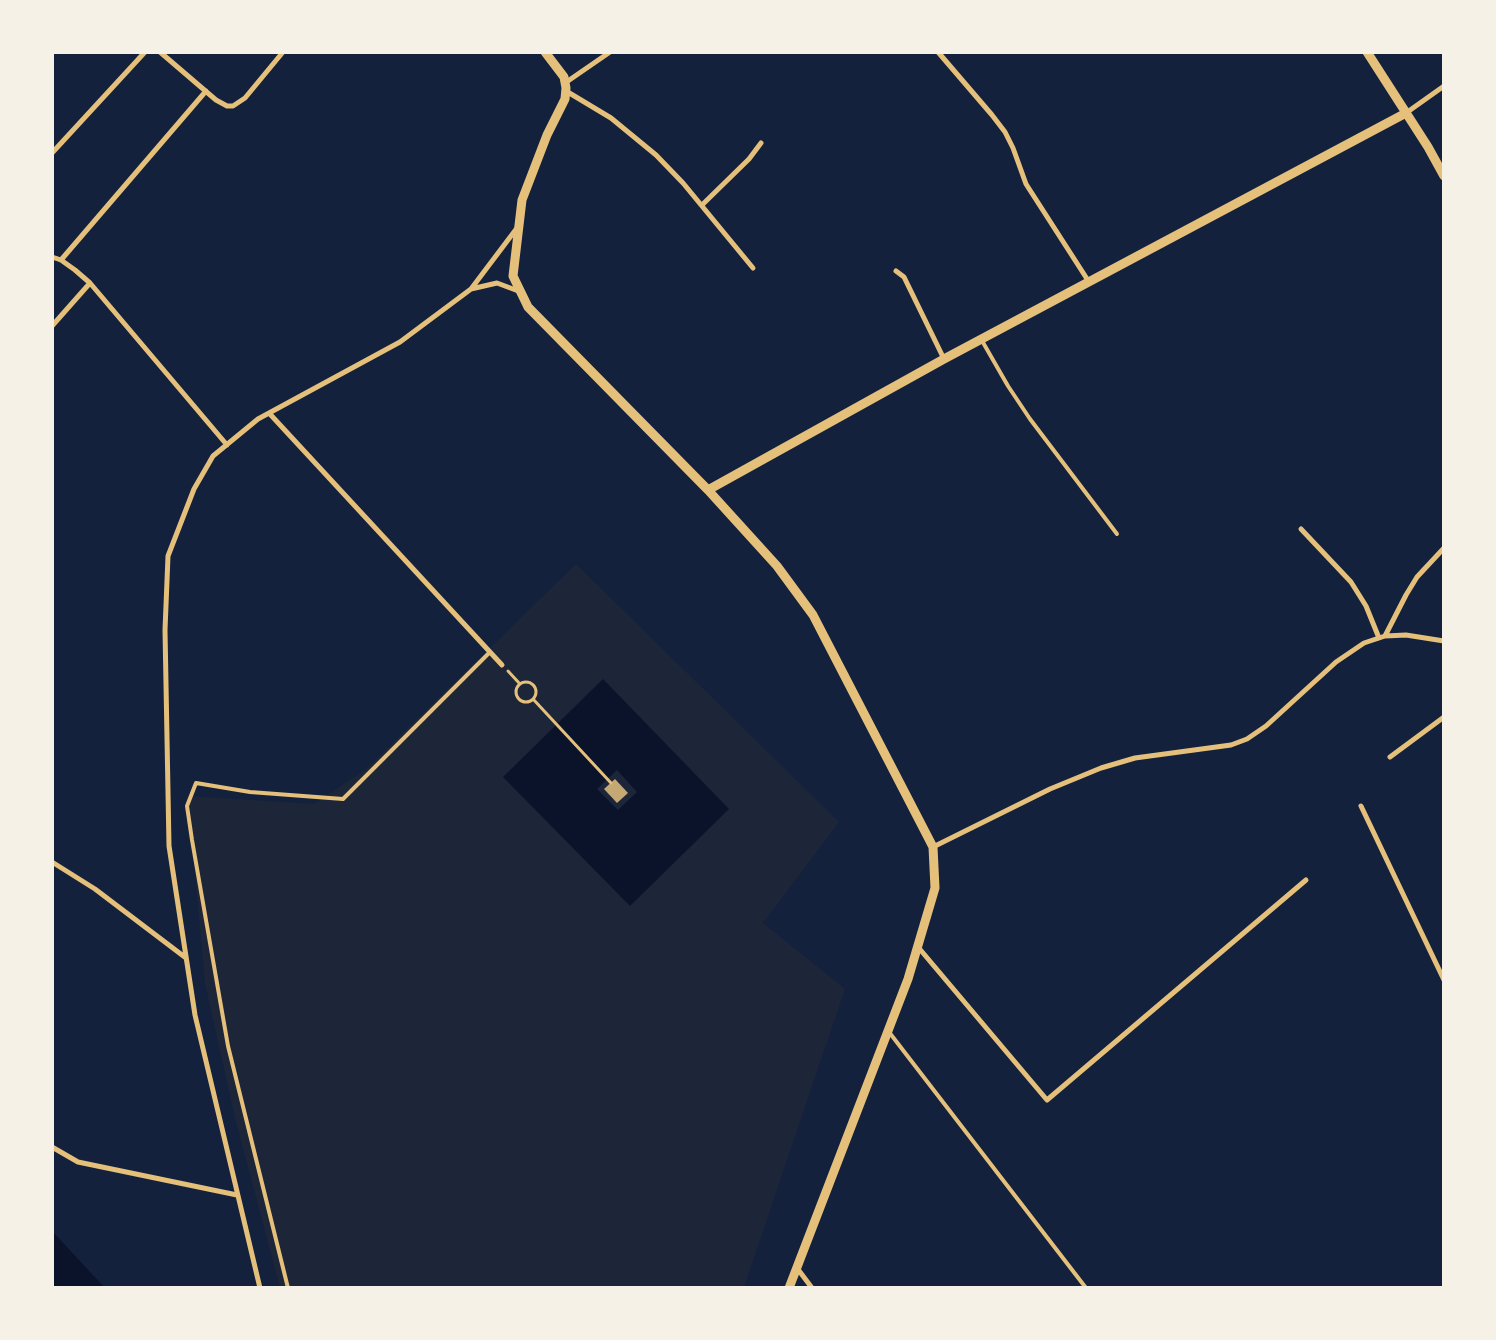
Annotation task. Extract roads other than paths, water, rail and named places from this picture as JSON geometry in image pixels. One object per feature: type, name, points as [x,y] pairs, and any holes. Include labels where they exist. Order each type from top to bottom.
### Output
[{"type":"street","points":[[52,153],[145,52]]},
{"type":"street","points":[[160,52],[216,100],[227,106],[239,104],[283,52]]},
{"type":"street","points":[[545,52],[555,64],[566,87],[631,133],[656,155],[702,205],[753,268]]},
{"type":"street","points":[[610,52],[566,87],[565,99],[547,135],[522,200],[514,276],[528,307],[708,490],[777,566],[814,615],[933,847],[935,888],[908,979],[789,1288]]},
{"type":"street","points":[[938,52],[1005,132],[1026,184],[1089,282]]},
{"type":"street","points":[[1367,52],[1444,176]]},
{"type":"street","points":[[708,490],[981,339],[1406,113],[1444,86]]},
{"type":"street","points":[[61,260],[206,91]]},
{"type":"street","points":[[702,205],[749,159],[761,143]]},
{"type":"street","points":[[260,1288],[195,1015],[169,846],[164,630],[168,556],[194,489],[214,456],[258,419],[400,342],[471,289],[519,225]]},
{"type":"street","points":[[52,257],[61,260],[90,283],[227,445]]},
{"type":"street","points":[[896,271],[904,277],[944,359]]},
{"type":"street","points":[[52,326],[90,283]]},
{"type":"street","points":[[471,289],[497,283],[521,292]]},
{"type":"street","points":[[269,413],[502,665]]},
{"type":"street","points":[[1301,529],[1355,588],[1382,637]]},
{"type":"street","points":[[1382,637],[1417,577],[1444,548]]},
{"type":"street","points":[[933,847],[1050,789],[1101,768],[1135,758],[1231,745],[1246,739],[1266,726],[1336,662],[1364,643],[1382,637],[1406,636],[1444,641]]},
{"type":"street","points":[[1390,757],[1444,717]]},
{"type":"street","points":[[1362,806],[1444,980]]},
{"type":"street","points":[[52,862],[95,889],[186,958]]},
{"type":"street","points":[[917,947],[1047,1100],[1306,880]]},
{"type":"street","points":[[52,1147],[78,1162],[237,1194]]},
{"type":"street","points":[[797,1268],[812,1288]]},
{"type":"lane","points":[[981,339],[1008,386],[1030,419],[1116,534]]},
{"type":"lane","points":[[288,1288],[228,1046],[187,806],[196,783],[250,792],[342,799],[490,652]]},
{"type":"lane","points":[[888,1030],[1086,1288]]}]
